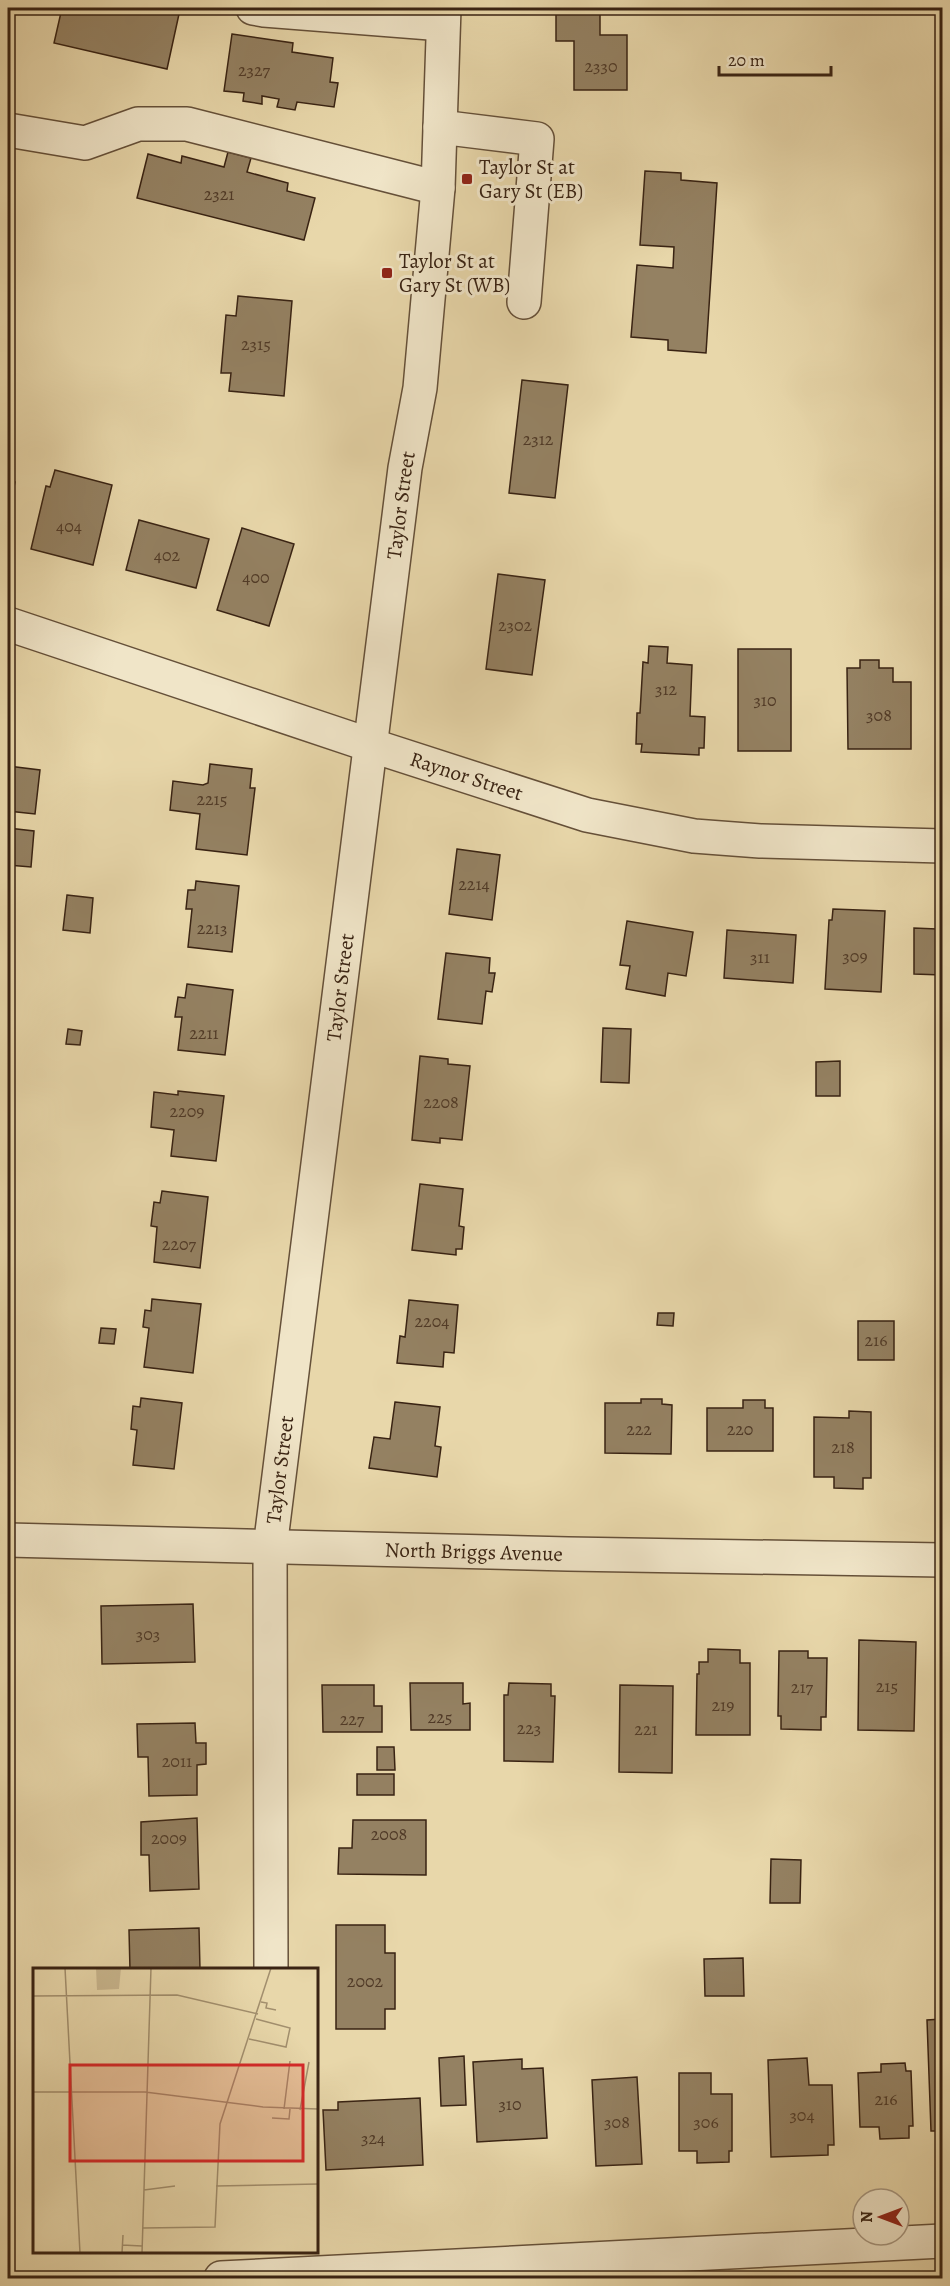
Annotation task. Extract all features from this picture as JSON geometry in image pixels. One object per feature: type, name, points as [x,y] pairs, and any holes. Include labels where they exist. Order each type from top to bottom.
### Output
[{"type":"street","points":[[253,8],[444,16]]},
{"type":"street","name":"Taylor Street","points":[[271,1968],[270,1548],[405,468],[420,388],[438,188],[444,16]]},
{"type":"street","points":[[8,130],[85,143],[138,124],[187,124],[438,188]]},
{"type":"street","points":[[440,127],[537,139],[524,302]]},
{"type":"street","name":"Raynor Street","points":[[8,624],[370,746],[587,815],[694,836],[760,841],[942,846]]},
{"type":"street","name":"North Briggs Avenue","points":[[8,1540],[270,1548],[942,1560]]},
{"type":"street","points":[[221,2278],[271,2269],[942,2241]]},
{"type":"building","points":[[62,8],[153,8],[179,14],[167,69],[54,43]]},
{"type":"building","points":[[556,8],[600,8],[600,35],[627,35],[627,90],[574,90],[574,41],[556,41]]},
{"type":"building","points":[[232,34],[293,43],[292,52],[333,58],[330,82],[338,83],[334,107],[297,102],[295,110],[277,107],[279,99],[262,96],[262,104],[243,101],[244,93],[224,91]]},
{"type":"building","points":[[228,152],[251,158],[247,172],[288,183],[287,191],[315,198],[304,240],[137,198],[148,154],[181,163],[182,156],[224,167]]},
{"type":"building","points":[[645,171],[681,173],[681,180],[717,183],[706,353],[668,350],[668,340],[631,337],[637,265],[673,268],[674,247],[640,245]]},
{"type":"building","points":[[238,296],[292,301],[284,396],[229,391],[231,373],[221,373],[226,315],[236,316]]},
{"type":"building","points":[[522,380],[568,385],[555,498],[509,493]]},
{"type":"building","points":[[55,470],[112,485],[93,565],[31,549],[46,486],[50,487]]},
{"type":"building","points":[[8,480],[15,482],[8,513]]},
{"type":"building","points":[[139,520],[209,539],[196,588],[126,570]]},
{"type":"building","points":[[242,528],[294,544],[269,626],[217,610]]},
{"type":"building","points":[[498,574],[545,580],[532,675],[486,669]]},
{"type":"building","points":[[649,646],[668,647],[667,663],[692,665],[690,716],[705,717],[704,748],[699,748],[699,755],[641,752],[642,744],[636,744],[643,662],[648,663]]},
{"type":"building","points":[[738,649],[791,649],[791,751],[738,751]]},
{"type":"building","points":[[860,660],[879,660],[879,668],[893,668],[893,682],[911,682],[911,749],[848,749],[847,668],[860,668]]},
{"type":"building","points":[[210,764],[252,769],[250,788],[255,788],[247,855],[196,849],[200,814],[170,810],[173,781],[203,785],[208,783]]},
{"type":"building","points":[[8,766],[40,770],[35,814],[8,811]]},
{"type":"building","points":[[8,828],[34,831],[31,867],[8,865]]},
{"type":"building","points":[[457,849],[500,855],[492,920],[449,914]]},
{"type":"building","points":[[196,881],[239,886],[232,952],[188,947],[192,909],[186,909],[188,890],[195,890]]},
{"type":"building","points":[[67,895],[93,898],[90,933],[63,930]]},
{"type":"building","points":[[833,909],[885,911],[881,992],[825,989],[829,920],[832,920]]},
{"type":"building","points":[[937,917],[942,917],[942,975],[914,974],[914,928],[937,929]]},
{"type":"building","points":[[627,921],[693,932],[686,976],[668,973],[665,996],[626,989],[630,966],[620,965]]},
{"type":"building","points":[[727,930],[796,935],[793,983],[724,978]]},
{"type":"building","points":[[446,953],[490,958],[489,973],[495,973],[492,992],[486,991],[482,1024],[438,1019]]},
{"type":"building","points":[[187,984],[233,990],[225,1055],[178,1050],[182,1017],[175,1017],[178,997],[185,998]]},
{"type":"building","points":[[603,1028],[631,1029],[629,1083],[601,1082]]},
{"type":"building","points":[[68,1029],[82,1031],[80,1045],[66,1044]]},
{"type":"building","points":[[420,1056],[448,1059],[448,1064],[470,1066],[462,1140],[440,1138],[440,1143],[412,1140]]},
{"type":"building","points":[[840,1061],[840,1096],[816,1096],[816,1062]]},
{"type":"building","points":[[178,1091],[224,1096],[216,1161],[171,1156],[174,1130],[151,1127],[154,1092],[178,1095]]},
{"type":"building","points":[[420,1184],[463,1189],[459,1226],[464,1227],[462,1249],[456,1249],[456,1255],[412,1250]]},
{"type":"building","points":[[162,1191],[208,1197],[200,1268],[154,1262],[157,1227],[151,1226],[154,1202],[160,1203]]},
{"type":"building","points":[[152,1299],[201,1304],[193,1373],[144,1367],[149,1328],[143,1327],[145,1310],[151,1311]]},
{"type":"building","points":[[409,1300],[458,1305],[454,1353],[444,1352],[443,1367],[397,1363],[400,1336],[405,1337]]},
{"type":"building","points":[[658,1313],[674,1313],[673,1326],[657,1325]]},
{"type":"building","points":[[858,1321],[894,1321],[894,1360],[858,1360]]},
{"type":"building","points":[[101,1328],[116,1329],[114,1344],[99,1343]]},
{"type":"building","points":[[141,1398],[182,1403],[174,1469],[133,1465],[137,1430],[131,1429],[133,1406],[140,1407]]},
{"type":"building","points":[[641,1399],[662,1399],[662,1404],[672,1405],[671,1454],[605,1453],[605,1403],[641,1403]]},
{"type":"building","points":[[743,1400],[765,1400],[765,1408],[773,1408],[773,1451],[707,1451],[707,1408],[743,1408]]},
{"type":"building","points":[[395,1402],[440,1407],[435,1446],[441,1447],[437,1477],[369,1468],[374,1437],[390,1439]]},
{"type":"building","points":[[849,1411],[871,1412],[871,1478],[863,1478],[863,1489],[834,1488],[834,1477],[814,1477],[814,1417],[849,1418]]},
{"type":"building","points":[[193,1604],[195,1662],[102,1664],[101,1606]]},
{"type":"building","points":[[859,1640],[916,1642],[914,1731],[858,1730]]},
{"type":"building","points":[[708,1649],[740,1650],[740,1663],[750,1663],[750,1735],[696,1735],[697,1674],[699,1674],[699,1662],[708,1662]]},
{"type":"building","points":[[779,1651],[808,1651],[808,1658],[827,1658],[826,1717],[821,1717],[821,1730],[781,1729],[781,1716],[778,1716]]},
{"type":"building","points":[[410,1683],[463,1683],[463,1704],[470,1703],[470,1730],[411,1730]]},
{"type":"building","points":[[509,1683],[551,1684],[551,1696],[555,1696],[553,1762],[504,1761],[504,1695],[508,1695]]},
{"type":"building","points":[[322,1685],[374,1685],[374,1706],[382,1706],[382,1732],[323,1732]]},
{"type":"building","points":[[620,1685],[673,1686],[672,1773],[619,1772]]},
{"type":"building","points":[[195,1723],[196,1743],[206,1743],[206,1764],[197,1765],[197,1795],[149,1796],[148,1757],[138,1757],[137,1724]]},
{"type":"building","points":[[377,1747],[394,1747],[395,1770],[377,1770]]},
{"type":"building","points":[[357,1774],[394,1774],[394,1795],[357,1795]]},
{"type":"building","points":[[197,1818],[199,1889],[150,1891],[149,1855],[141,1855],[141,1822]]},
{"type":"building","points":[[353,1820],[426,1820],[426,1875],[338,1874],[339,1848],[352,1848]]},
{"type":"building","points":[[771,1859],[801,1860],[800,1903],[770,1903]]},
{"type":"building","points":[[336,1925],[385,1925],[385,1953],[395,1953],[395,2009],[385,2009],[385,2029],[336,2029]]},
{"type":"building","points":[[199,1928],[200,1968],[130,1968],[129,1930]]},
{"type":"building","points":[[743,1958],[744,1996],[705,1996],[704,1959]]},
{"type":"building","points":[[942,2019],[942,2131],[931,2131],[927,2020]]},
{"type":"building","points":[[464,2056],[466,2105],[441,2106],[439,2058]]},
{"type":"building","points":[[807,2058],[809,2085],[832,2085],[834,2145],[828,2145],[828,2155],[771,2157],[768,2060]]},
{"type":"building","points":[[522,2059],[522,2069],[543,2068],[547,2138],[477,2142],[473,2062]]},
{"type":"building","points":[[905,2063],[906,2071],[911,2071],[913,2126],[909,2126],[909,2138],[880,2139],[879,2127],[860,2127],[858,2073],[881,2072],[881,2064]]},
{"type":"building","points":[[679,2073],[711,2073],[711,2094],[732,2094],[732,2151],[729,2151],[729,2162],[697,2163],[697,2151],[679,2151]]},
{"type":"building","points":[[637,2077],[642,2164],[596,2166],[592,2080]]},
{"type":"building","points":[[420,2098],[423,2165],[326,2170],[323,2110],[338,2110],[338,2102]]},
{"type":"place","name":"Taylor St at Gary St (EB)","points":[[467,179]]},
{"type":"place","name":"Taylor St at Gary St (WB)","points":[[387,273]]}]
